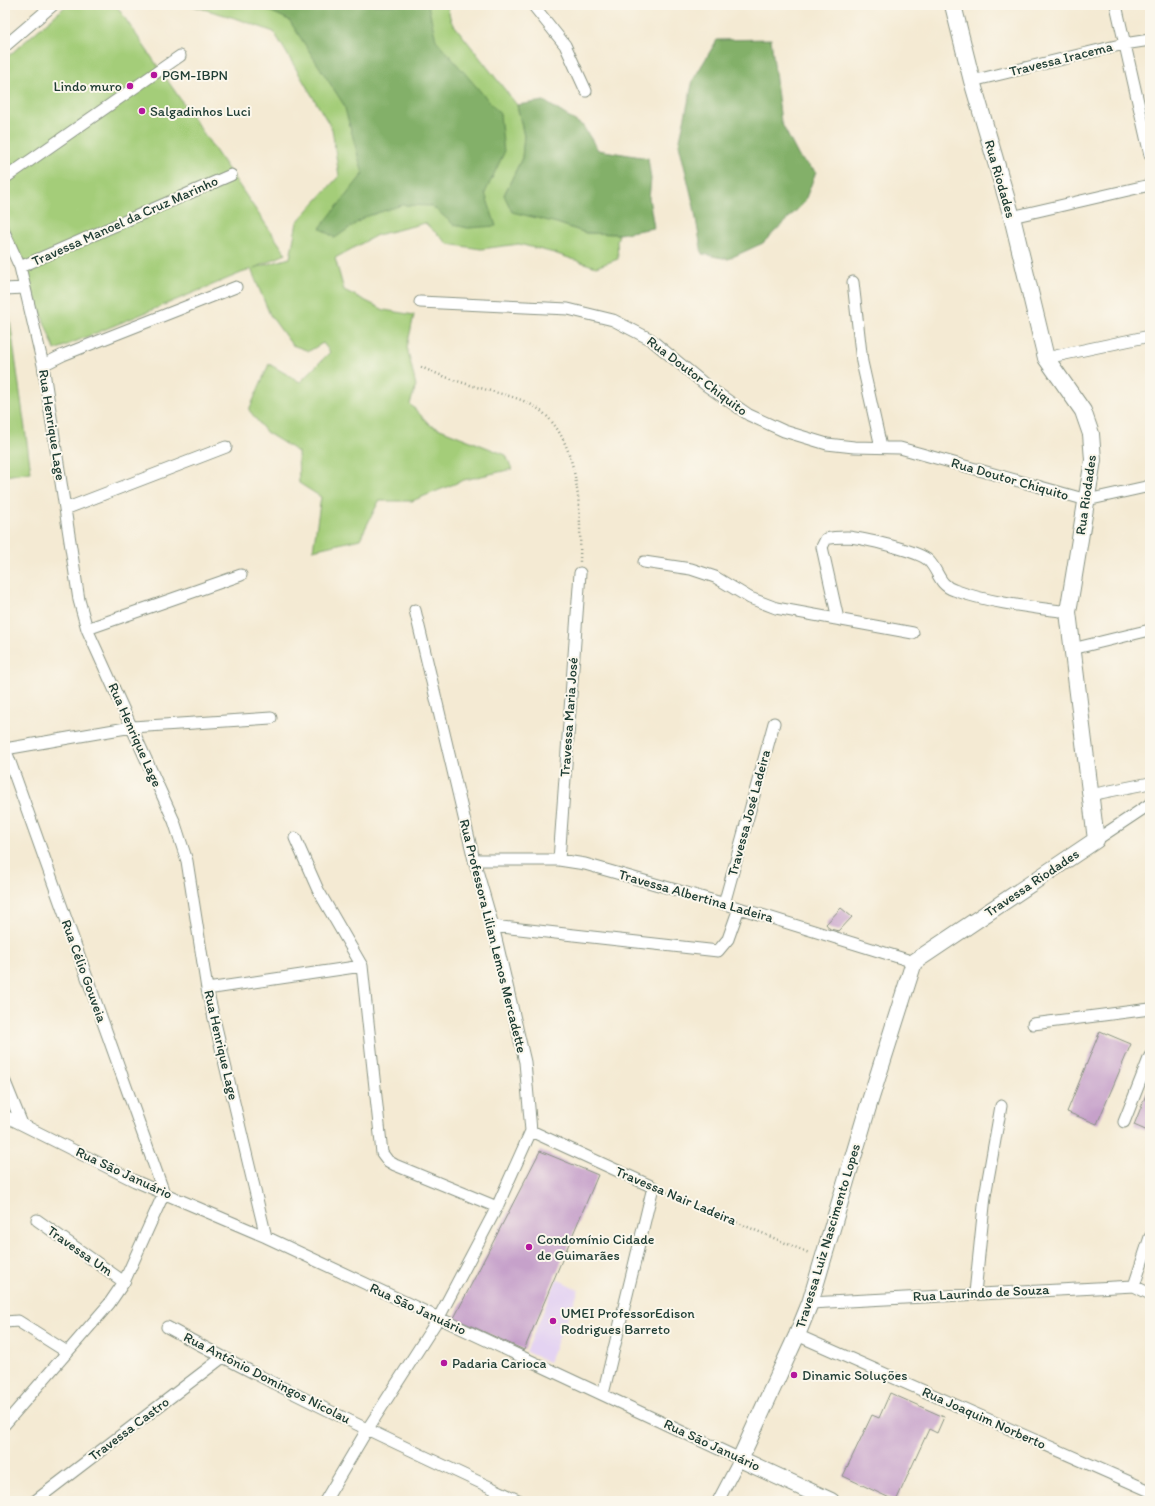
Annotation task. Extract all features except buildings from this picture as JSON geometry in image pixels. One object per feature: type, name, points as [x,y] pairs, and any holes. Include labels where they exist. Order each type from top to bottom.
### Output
[{"type":"street","points":[[5,46],[53,5]]},
{"type":"street","points":[[533,5],[565,45],[586,91]]},
{"type":"street","name":"Rua Riodades","points":[[953,5],[972,81],[1012,217],[1046,358],[1083,411],[1091,434],[1093,460],[1068,612],[1096,840]]},
{"type":"street","points":[[1116,5],[1150,155]]},
{"type":"street","name":"Travessa Iracema","points":[[972,81],[1124,44],[1150,40]]},
{"type":"street","points":[[5,178],[180,56]]},
{"type":"street","name":"Travessa Manoel da Cruz Marinho","points":[[20,267],[231,175]]},
{"type":"street","points":[[1012,217],[1150,185]]},
{"type":"street","name":"Rua Henrique Lage","points":[[5,234],[20,267],[43,366],[79,600],[87,629],[174,821],[186,861],[207,989],[266,1237]]},
{"type":"street","points":[[853,282],[862,362],[880,447]]},
{"type":"street","points":[[43,366],[63,355],[236,287]]},
{"type":"street","points":[[5,289],[24,288]]},
{"type":"street","name":"Rua Doutor Chiquito","points":[[420,302],[568,309],[613,320],[650,339],[708,386],[749,415],[784,431],[827,444],[854,447],[900,448],[1086,500]]},
{"type":"street","points":[[1046,358],[1150,336]]},
{"type":"street","points":[[65,508],[226,447]]},
{"type":"street","points":[[1086,500],[1150,486]]},
{"type":"street","points":[[838,619],[822,547],[826,540],[834,537],[849,537],[882,544],[921,556],[928,560],[940,581],[945,586],[954,590],[999,602],[1068,612]]},
{"type":"street","points":[[644,562],[691,569],[715,577],[750,598],[776,608],[913,633]]},
{"type":"street","name":"Travessa Maria José","points":[[559,860],[580,573]]},
{"type":"street","points":[[87,629],[240,575]]},
{"type":"street","name":"Rua Professora Lilian Lemos Mercadette","points":[[326,1501],[367,1430],[438,1319],[497,1208],[531,1131],[525,1062],[493,926],[474,860],[414,610]]},
{"type":"street","points":[[1072,648],[1150,630]]},
{"type":"street","points":[[5,748],[132,727],[271,718]]},
{"type":"street","name":"Travessa José Ladeira","points":[[724,904],[774,723]]},
{"type":"street","name":"Rua Célio Gouveia","points":[[5,748],[164,1193]]},
{"type":"street","points":[[1090,795],[1150,783]]},
{"type":"street","name":"Travessa Riodades","points":[[914,962],[1150,804]]},
{"type":"street","points":[[295,838],[318,890],[362,966],[382,1153],[388,1161],[401,1168],[497,1208]]},
{"type":"street","name":"Travessa Albertina Ladeira","points":[[474,860],[559,860],[585,864],[739,908],[914,962]]},
{"type":"street","points":[[493,926],[718,951],[728,939],[739,908]]},
{"type":"street","name":"Travessa Luiz Nascimento Lopes","points":[[718,1501],[740,1459],[797,1335],[810,1303],[822,1258],[868,1107],[914,962]]},
{"type":"street","points":[[207,989],[362,966]]},
{"type":"street","points":[[1033,1024],[1150,1009]]},
{"type":"street","points":[[1124,1122],[1150,1056]]},
{"type":"street","points":[[5,1082],[22,1124]]},
{"type":"street","points":[[975,1293],[985,1196],[1001,1106]]},
{"type":"street","name":"Rua São Januário","points":[[5,1116],[135,1181],[266,1237],[438,1319],[603,1394],[831,1501]]},
{"type":"street","name":"Travessa Nair Ladeira","points":[[531,1131],[653,1187]]},
{"type":"street","points":[[603,1394],[653,1187]]},
{"type":"street","points":[[5,1424],[109,1304],[124,1282],[164,1193]]},
{"type":"street","name":"Travessa Um","points":[[37,1220],[124,1282]]},
{"type":"street","points":[[1134,1286],[1150,1237]]},
{"type":"street","name":"Rua Laurindo de Souza","points":[[810,1303],[975,1293],[1134,1286],[1150,1294]]},
{"type":"street","points":[[5,1322],[18,1321],[67,1352]]},
{"type":"street","name":"Rua Antônio Domingos Nicolau","points":[[167,1327],[222,1357],[367,1430],[520,1501]]},
{"type":"street","name":"Rua Joaquim Norberto","points":[[797,1335],[1150,1491]]},
{"type":"street","name":"Travessa Castro","points":[[35,1501],[222,1357]]},
{"type":"path","points":[[420,367],[443,376],[517,398],[531,404],[549,418],[563,441],[571,462],[578,491],[581,522],[580,573]]},
{"type":"path","name":"Travessa Nair Ladeira","points":[[653,1187],[822,1258]]},
{"type":"shaded area","name":"UMEI ProfessorEdison Rodrigues Barreto","points":[[557,1279],[579,1290],[549,1362],[526,1352]]},
{"type":"green space","points":[[67,5],[116,5],[286,254],[254,268],[290,258],[297,222],[339,176],[332,129],[274,32],[238,19],[190,5],[447,5],[451,21],[517,105],[524,136],[522,158],[504,195],[557,223],[586,233],[619,234],[617,241],[618,259],[596,267],[554,253],[519,244],[481,249],[448,244],[425,223],[377,235],[335,258],[344,290],[384,310],[414,315],[407,347],[416,386],[410,404],[430,425],[506,455],[512,469],[464,480],[412,501],[379,501],[360,539],[313,550],[321,497],[299,483],[298,452],[266,432],[249,410],[269,364],[300,382],[330,352],[323,343],[309,351],[292,345],[270,315],[251,269],[55,350],[5,220],[5,59]]},
{"type":"green space","points":[[257,5],[428,5],[436,40],[500,114],[504,153],[485,193],[496,226],[468,228],[454,225],[432,206],[402,205],[365,217],[335,238],[320,228],[363,174],[344,105],[289,20]]},
{"type":"green space","points":[[771,39],[781,122],[799,157],[816,172],[804,203],[763,243],[728,259],[702,254],[694,207],[679,144],[693,80],[717,40]]},
{"type":"green space","points":[[544,101],[583,126],[598,150],[648,158],[651,179],[649,198],[654,228],[619,234],[586,233],[557,223],[512,212],[504,195],[522,158],[524,136],[517,105]]},
{"type":"green space","points":[[7,299],[31,472],[5,476],[5,300]]},
{"type":"place","name":"PGM-IBPN","points":[[154,75]]},
{"type":"place","name":"Lindo muro","points":[[130,86]]},
{"type":"place","name":"Salgadinhos Luci","points":[[142,111]]},
{"type":"place","name":"Condomínio Cidade de Guimarães","points":[[529,1247]]},
{"type":"place","name":"UMEI ProfessorEdison Rodrigues Barreto","points":[[553,1321]]},
{"type":"place","name":"Padaria Carioca","points":[[444,1363]]},
{"type":"place","name":"Dinamic Soluções","points":[[794,1375]]}]
